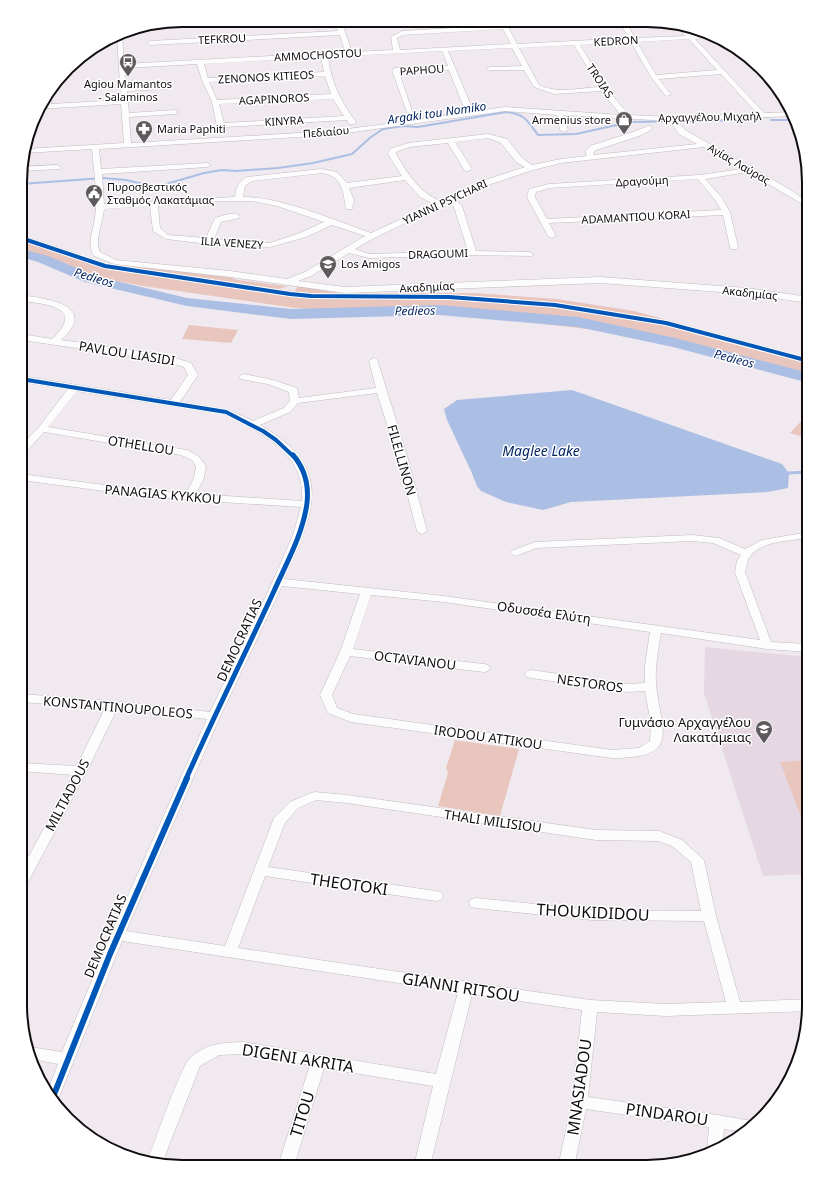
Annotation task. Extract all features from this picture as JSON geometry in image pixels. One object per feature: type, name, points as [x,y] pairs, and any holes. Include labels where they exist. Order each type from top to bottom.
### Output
[{"type":"street","points":[[340,27],[350,54]]},
{"type":"street","points":[[397,51],[394,37],[402,33],[470,27]]},
{"type":"street","points":[[506,27],[536,86],[544,90],[561,92],[604,89]]},
{"type":"street","points":[[625,27],[654,77],[668,95]]},
{"type":"street","name":"TEFKROU","points":[[150,43],[204,29],[342,33]]},
{"type":"street","points":[[684,31],[764,116]]},
{"type":"street","name":"KEDRON","points":[[516,46],[702,37]]},
{"type":"street","points":[[120,40],[128,145]]},
{"type":"street","name":"TROIAS","points":[[576,43],[604,89],[627,117]]},
{"type":"street","name":"AMMOCHOSTOU","points":[[121,66],[516,46]]},
{"type":"street","points":[[444,50],[468,108]]},
{"type":"street","points":[[324,55],[326,74],[334,96],[348,118],[359,130]]},
{"type":"street","points":[[200,62],[205,80],[215,102],[224,139]]},
{"type":"street","name":"PAPHOU","points":[[412,119],[395,70],[451,68]]},
{"type":"street","points":[[490,70],[526,68]]},
{"type":"street","points":[[654,77],[723,72]]},
{"type":"street","name":"ZENONOS KITIEOS","points":[[205,80],[326,74]]},
{"type":"street","points":[[123,89],[166,87]]},
{"type":"street","name":"AGAPINOROS","points":[[215,102],[334,96]]},
{"type":"street","points":[[48,107],[124,102]]},
{"type":"street","name":"Πεδιαίου","points":[[30,151],[332,133],[499,109],[627,117]]},
{"type":"street","points":[[125,116],[175,112]]},
{"type":"street","points":[[560,113],[564,130]]},
{"type":"street","name":"Αρχαγγέλου Μιχαήλ","points":[[627,117],[674,121],[787,114]]},
{"type":"street","name":"KINYRA","points":[[220,125],[348,118]]},
{"type":"street","name":"Αγίας Λαύρας","points":[[674,121],[682,132],[802,202]]},
{"type":"street","points":[[591,158],[590,149],[641,132],[648,128]]},
{"type":"street","points":[[440,204],[419,194],[406,178],[392,154],[393,151],[408,144],[481,136],[500,139],[506,142],[519,160],[531,168]]},
{"type":"street","points":[[450,140],[468,169]]},
{"type":"street","name":"YIANNI PSYCHARI","points":[[287,282],[308,274],[371,236],[488,182],[531,168],[561,162],[704,145]]},
{"type":"street","name":"Ακαδημίας","points":[[95,147],[100,207],[99,220],[92,245],[97,254],[106,260],[230,274],[345,290],[600,280],[747,291],[802,299]]},
{"type":"street","points":[[98,177],[207,165]]},
{"type":"street","points":[[27,169],[57,167]]},
{"type":"street","name":"Δραγούμη","points":[[545,221],[530,194],[535,189],[549,186],[700,177],[749,170]]},
{"type":"street","points":[[239,198],[241,184],[255,178],[319,171],[338,176],[344,186],[350,202],[348,207]]},
{"type":"street","points":[[700,177],[719,200],[726,212],[734,247]]},
{"type":"street","points":[[344,186],[406,178]]},
{"type":"street","points":[[795,197],[802,195]]},
{"type":"street","points":[[100,207],[239,198],[279,204],[371,236]]},
{"type":"street","points":[[449,200],[458,206],[473,253]]},
{"type":"street","name":"ILIA VENEZY","points":[[154,204],[156,229],[160,233],[173,239],[270,245],[303,235],[332,222]]},
{"type":"street","name":"ADAMANTIOU KORAI","points":[[545,221],[726,212]]},
{"type":"street","points":[[208,242],[218,220],[236,216]]},
{"type":"street","points":[[545,221],[552,236]]},
{"type":"street","name":"DRAGOUMI","points":[[349,250],[369,256],[473,253],[528,254]]},
{"type":"street","points":[[304,285],[304,280],[308,274]]},
{"type":"street","points":[[27,299],[55,303],[68,310],[71,315],[68,327],[54,342]]},
{"type":"street","name":"PAVLOU LIASIDI","points":[[27,338],[162,357],[188,365],[192,375],[175,402]]},
{"type":"street","name":"FILELLINON","points":[[374,362],[381,390],[403,459],[422,531]]},
{"type":"street","points":[[244,377],[270,382],[294,390],[295,401]]},
{"type":"street","name":"DEMOCRATIAS","points":[[27,380],[175,402],[226,412],[254,424],[279,442],[297,460],[307,485],[306,504],[300,531],[116,935],[54,1093]]},
{"type":"street","points":[[27,445],[76,387]]},
{"type":"street","points":[[254,424],[286,410],[295,401],[381,390]]},
{"type":"street","name":"OTHELLOU","points":[[42,429],[184,452],[195,458],[201,466],[199,478],[189,497]]},
{"type":"street","name":"PANAGIAS KYKKOU","points":[[27,478],[127,491],[189,497],[306,504]]},
{"type":"street","points":[[767,645],[740,572],[742,560],[746,553],[753,548],[773,540],[802,536]]},
{"type":"street","points":[[515,552],[535,545],[692,538],[715,540],[746,553]]},
{"type":"street","name":"Οδυσσέα Ελύτη","points":[[278,582],[450,599],[767,645],[802,648]]},
{"type":"street","name":"IRODOU ATTIKOU","points":[[367,590],[346,652],[326,695],[332,710],[352,718],[612,754],[628,754],[643,751],[654,744],[658,734],[650,687],[651,657],[656,628]]},
{"type":"street","name":"OCTAVIANOU","points":[[346,652],[484,668]]},
{"type":"street","name":"NESTOROS","points":[[531,674],[627,688],[650,687]]},
{"type":"street","name":"KONSTANTINOUPOLEOS","points":[[27,699],[113,705],[215,716]]},
{"type":"street","name":"MILTIADOUS","points":[[27,858],[81,771],[113,705]]},
{"type":"street","points":[[27,767],[81,771]]},
{"type":"street","name":"THALI MILISIOU","points":[[230,952],[279,821],[294,805],[314,796],[348,799],[596,835],[659,836],[677,843],[697,860],[709,916],[734,1007]]},
{"type":"street","name":"THEOTOKI","points":[[261,871],[436,896]]},
{"type":"street","name":"THOUKIDIDOU","points":[[476,903],[592,915],[709,916]]},
{"type":"street","name":"GIANNI RITSOU","points":[[116,935],[344,968],[466,989],[590,1006],[666,1010],[802,1005]]},
{"type":"street","points":[[423,1160],[466,989]]},
{"type":"street","name":"MNASIADOU","points":[[568,1160],[580,1102],[590,1006]]},
{"type":"street","name":"DIGENI AKRITA","points":[[156,1158],[195,1062],[217,1049],[243,1048],[319,1062],[442,1081]]},
{"type":"street","points":[[35,1054],[67,1059]]},
{"type":"street","name":"TITOU","points":[[288,1160],[319,1062]]},
{"type":"street","name":"PINDAROU","points":[[580,1102],[744,1125]]},
{"type":"street","points":[[715,1145],[717,1121]]},
{"type":"shaded area","points":[[27,237],[101,263],[225,276],[238,280],[286,286],[287,288],[284,287],[279,289],[295,291],[298,286],[339,293],[475,293],[557,299],[634,311],[802,356],[802,374],[673,341],[605,331],[420,310],[316,310],[295,308],[143,286],[94,277],[44,260],[27,257]]},
{"type":"shaded area","points":[[189,325],[238,330],[231,343],[182,339]]},
{"type":"shaded area","points":[[802,420],[802,437],[790,433]]},
{"type":"shaded area","name":"Γυμνάσιο Αρχαγγέλου Λακατάμειας","points":[[705,647],[802,656],[802,874],[763,876],[704,693]]},
{"type":"shaded area","points":[[455,740],[519,749],[500,816],[438,806],[448,773],[446,768]]},
{"type":"shaded area","points":[[802,760],[802,819],[780,762]]},
{"type":"water","name":"Maglee Lake","points":[[572,390],[782,464],[789,473],[788,488],[768,492],[571,502],[543,510],[506,502],[481,491],[477,486],[447,420],[444,409],[457,400]]},
{"type":"waterway","name":"Argaki tou Nomiko","points":[[27,184],[103,178],[126,180],[147,185],[163,185],[204,173],[222,170],[236,171],[278,168],[313,163],[352,154],[371,137],[383,129],[403,126],[418,127],[506,112],[522,116],[538,135],[576,134],[630,122],[759,120]]},
{"type":"waterway","name":"Argaki tou Nomiko","points":[[771,120],[789,120]]},
{"type":"waterway","name":"Pedieos","points":[[27,255],[43,259],[90,279],[187,302],[291,314],[439,310],[578,322],[675,343],[802,376]]},
{"type":"waterway","points":[[789,473],[802,472]]},
{"type":"cycle path","points":[[27,240],[105,266],[290,294],[311,296],[449,297],[555,305],[666,323],[802,359]]},
{"type":"cycle path","points":[[27,380],[226,412],[263,431],[287,449],[303,472],[307,485],[304,515],[294,544],[269,602],[213,719],[130,906],[90,1001],[54,1093]]},
{"type":"place","name":"Agiou Mamantos - Salaminos","points":[[128,77]]},
{"type":"place","name":"Armenius store","points":[[624,135]]},
{"type":"place","name":"Maria Paphiti","points":[[144,144]]},
{"type":"place","name":"Πυροσβεστικός Σταθμός Λακατάμιας","points":[[94,208]]},
{"type":"place","name":"Los Amigos","points":[[328,279]]},
{"type":"place","name":"Γυμνάσιο Αρχαγγέλου Λακατάμειας","points":[[764,744]]}]
